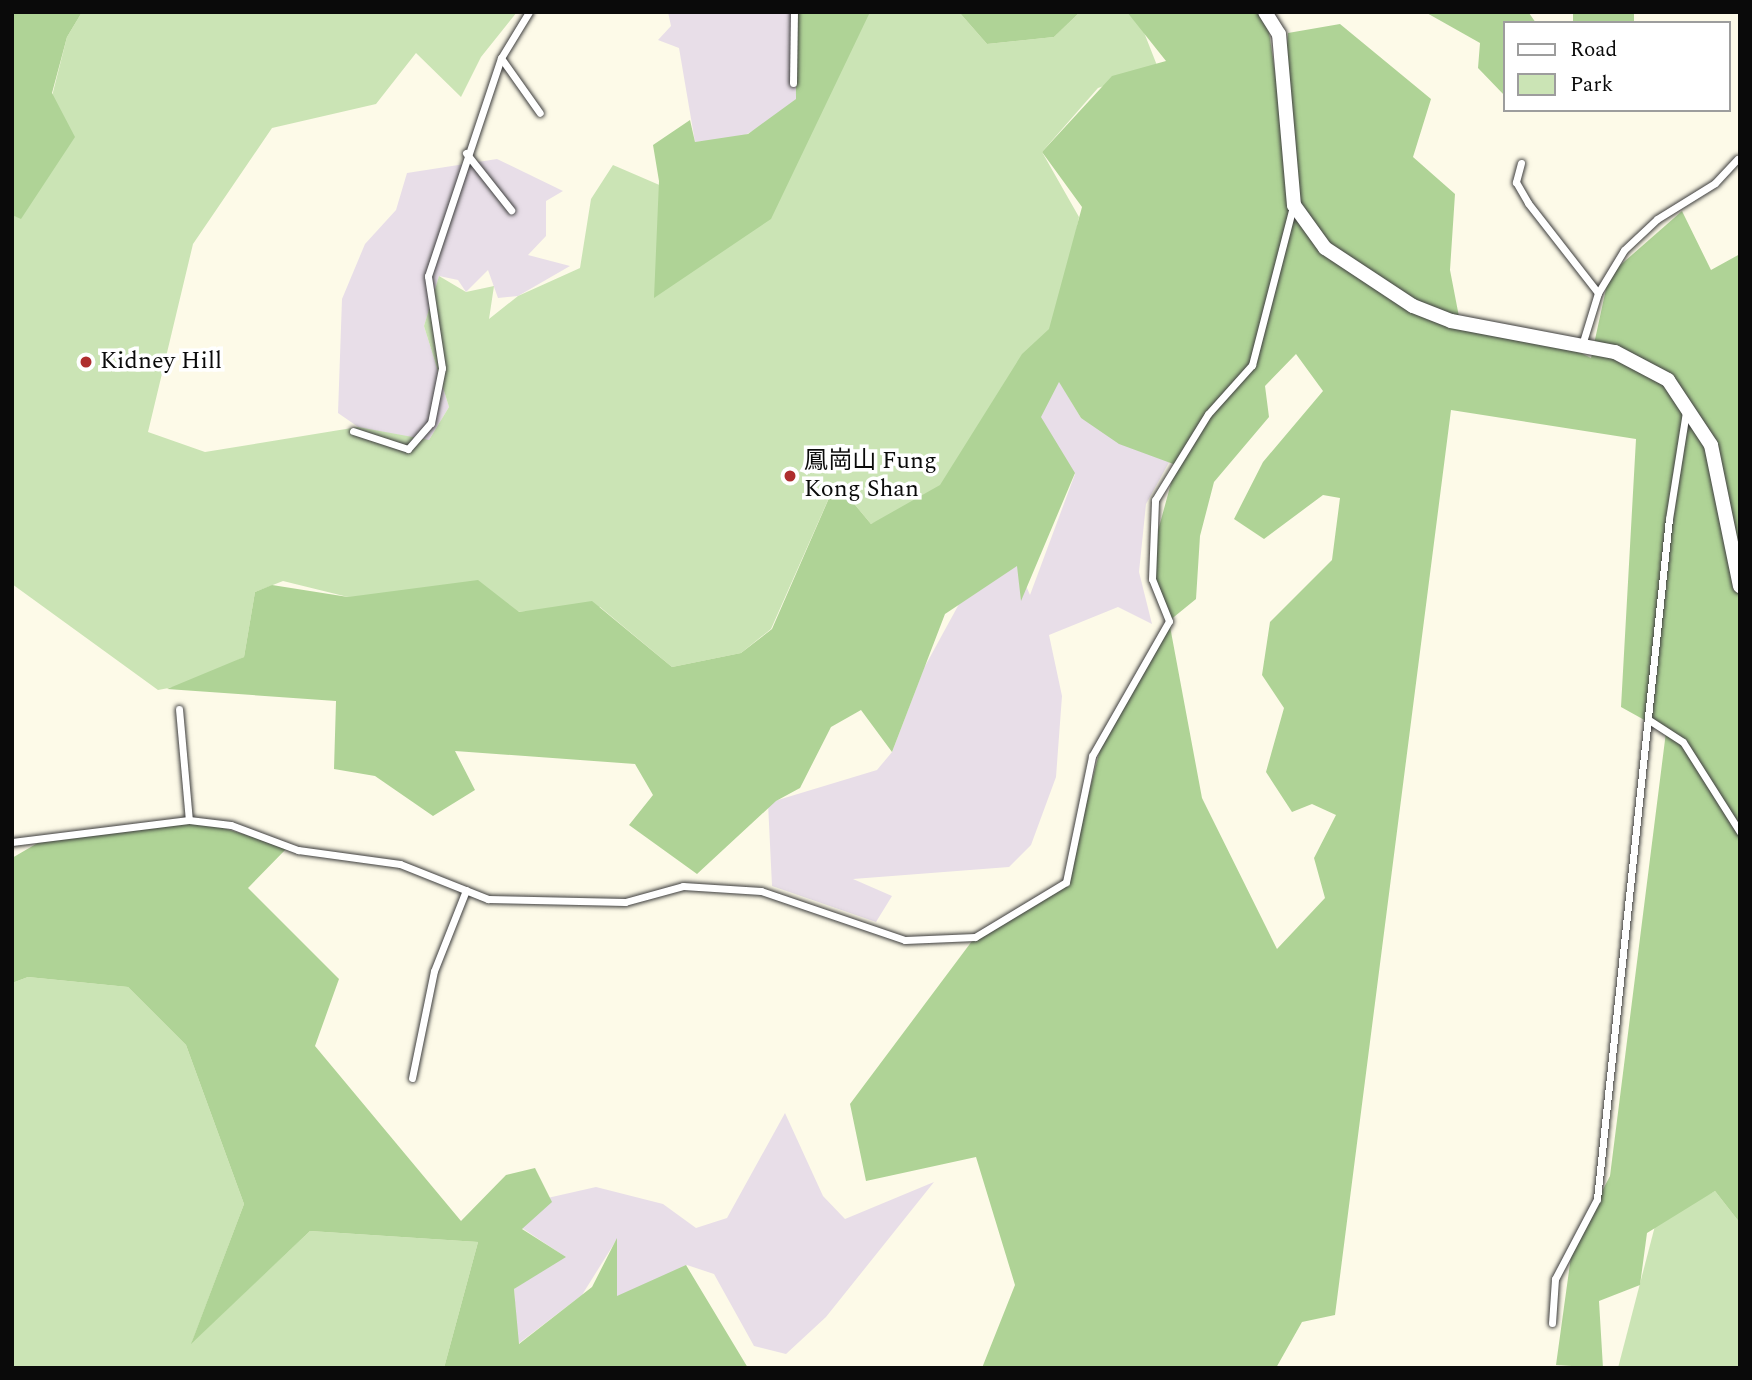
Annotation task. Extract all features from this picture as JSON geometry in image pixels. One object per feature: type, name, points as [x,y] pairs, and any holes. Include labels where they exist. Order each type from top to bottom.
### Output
[{"type":"street","points":[[1265,12],[1279,34],[1294,205],[1325,248],[1413,306],[1451,321],[1615,352],[1668,380],[1688,402],[1711,445],[1740,586]]},
{"type":"lane","points":[[353,431],[408,449],[431,423],[442,368],[428,276],[466,153],[502,58],[529,12]]},
{"type":"lane","points":[[793,83],[794,12]]},
{"type":"lane","points":[[502,58],[540,113]]},
{"type":"lane","points":[[466,153],[511,211]]},
{"type":"lane","points":[[1581,346],[1598,293],[1624,250],[1657,219],[1715,183],[1737,159]]},
{"type":"lane","points":[[1521,163],[1516,182],[1528,203],[1598,293]]},
{"type":"lane","points":[[12,842],[189,820],[230,825],[298,850],[400,864],[488,899],[625,902],[683,886],[761,891],[905,940],[975,937],[1066,882],[1091,756],[1169,621],[1152,579],[1155,500],[1208,414],[1252,365],[1294,205]]},
{"type":"lane","points":[[1552,1323],[1555,1279],[1597,1199],[1648,720],[1688,402]]},
{"type":"lane","points":[[179,709],[189,820]]},
{"type":"lane","points":[[1648,720],[1683,743],[1740,832]]},
{"type":"lane","points":[[412,1078],[434,971],[466,890]]},
{"type":"shaded area","points":[[668,12],[799,12],[796,107],[738,139],[695,142],[679,48],[658,40],[671,26]]},
{"type":"shaded area","points":[[497,159],[563,191],[546,201],[546,236],[528,255],[570,266],[518,296],[498,298],[488,270],[466,292],[458,280],[439,276],[424,326],[449,407],[429,440],[377,440],[338,413],[342,299],[365,244],[396,210],[407,173]]},
{"type":"shaded area","points":[[1059,381],[1081,418],[1172,457],[1146,504],[1139,572],[1152,624],[1118,607],[1049,635],[1062,696],[1056,777],[1031,845],[1009,867],[853,879],[892,896],[876,922],[772,886],[768,803],[877,770],[892,752],[924,668],[959,604],[1017,565],[1030,595],[1075,474],[1040,417]]},
{"type":"shaded area","points":[[785,1113],[823,1196],[845,1219],[934,1182],[826,1317],[786,1354],[754,1346],[714,1274],[687,1265],[616,1302],[617,1239],[582,1295],[518,1344],[514,1289],[561,1254],[522,1228],[543,1199],[596,1187],[663,1204],[696,1228],[727,1218]]},
{"type":"green space","points":[[12,12],[82,12],[67,37],[52,93],[75,137],[21,219],[12,215]]},
{"type":"green space","points":[[82,12],[517,12],[481,57],[461,97],[416,53],[376,104],[272,128],[193,244],[148,432],[205,452],[358,427],[429,440],[449,407],[424,326],[439,276],[466,292],[494,286],[489,319],[518,296],[580,268],[591,199],[613,165],[671,190],[660,273],[869,12],[959,12],[987,44],[1054,37],[1080,12],[1136,12],[1158,68],[1098,88],[1042,152],[1079,217],[1057,329],[939,496],[871,524],[836,482],[771,629],[741,653],[672,667],[600,607],[501,613],[348,597],[283,581],[255,592],[244,657],[190,684],[158,690],[12,584],[12,215],[21,218],[67,37]]},
{"type":"green space","points":[[795,12],[870,12],[771,219],[654,298],[659,181],[653,145],[690,120],[695,142],[748,134],[796,99]]},
{"type":"green space","points":[[959,12],[1080,12],[1054,37],[987,44]]},
{"type":"green space","points":[[1127,12],[1257,12],[1269,32],[1281,112],[1288,33],[1340,24],[1431,99],[1413,157],[1455,194],[1450,270],[1460,322],[1559,342],[1591,358],[1609,275],[1682,211],[1711,270],[1740,254],[1740,1223],[1715,1191],[1647,1233],[1640,1285],[1599,1301],[1603,1368],[1556,1365],[1572,1249],[1610,1176],[1666,732],[1621,707],[1636,439],[1451,410],[1335,1315],[1302,1322],[1276,1368],[982,1368],[1015,1285],[976,1157],[866,1181],[850,1104],[975,937],[1066,882],[1104,734],[1169,621],[1150,560],[1176,465],[1119,444],[1081,418],[1059,382],[1041,417],[1075,473],[1021,601],[1017,566],[945,614],[892,752],[861,710],[831,727],[800,788],[776,801],[697,874],[629,825],[653,795],[635,764],[455,751],[475,790],[433,816],[375,776],[334,769],[336,701],[167,689],[244,657],[255,592],[272,585],[348,597],[478,580],[519,612],[592,601],[672,667],[741,653],[772,629],[836,482],[871,524],[940,485],[1022,354],[1049,329],[1082,207],[1042,152],[1112,76],[1166,61]],"holes":[[[1296,354],[1323,391],[1263,462],[1234,519],[1264,539],[1323,495],[1340,498],[1332,560],[1270,622],[1262,675],[1284,708],[1266,772],[1292,812],[1312,804],[1336,815],[1314,858],[1325,898],[1277,949],[1202,798],[1169,621],[1196,599],[1200,536],[1214,482],[1269,417],[1265,386]]]},
{"type":"green space","points":[[1425,12],[1529,13],[1535,21],[1504,21],[1504,95],[1478,68],[1480,43]]},
{"type":"green space","points":[[1573,12],[1634,12],[1634,21],[1573,21]]},
{"type":"green space","points":[[199,821],[288,847],[248,888],[339,979],[315,1046],[461,1221],[506,1175],[535,1168],[552,1202],[522,1229],[566,1257],[514,1289],[519,1344],[592,1287],[617,1238],[617,1296],[686,1265],[748,1368],[444,1368],[478,1242],[310,1231],[191,1344],[244,1204],[186,1045],[128,987],[28,977],[12,983],[12,858],[48,837]]},
{"type":"green space","points":[[28,977],[128,987],[186,1045],[244,1204],[192,1342],[310,1231],[478,1242],[444,1368],[12,1368],[12,983]]},
{"type":"green space","points":[[1715,1191],[1740,1223],[1740,1368],[1618,1368],[1656,1222]]},
{"type":"place","name":"Kidney Hill","points":[[86,362]]},
{"type":"place","name":"鳳崗山 Fung Kong Shan","points":[[790,476]]}]
